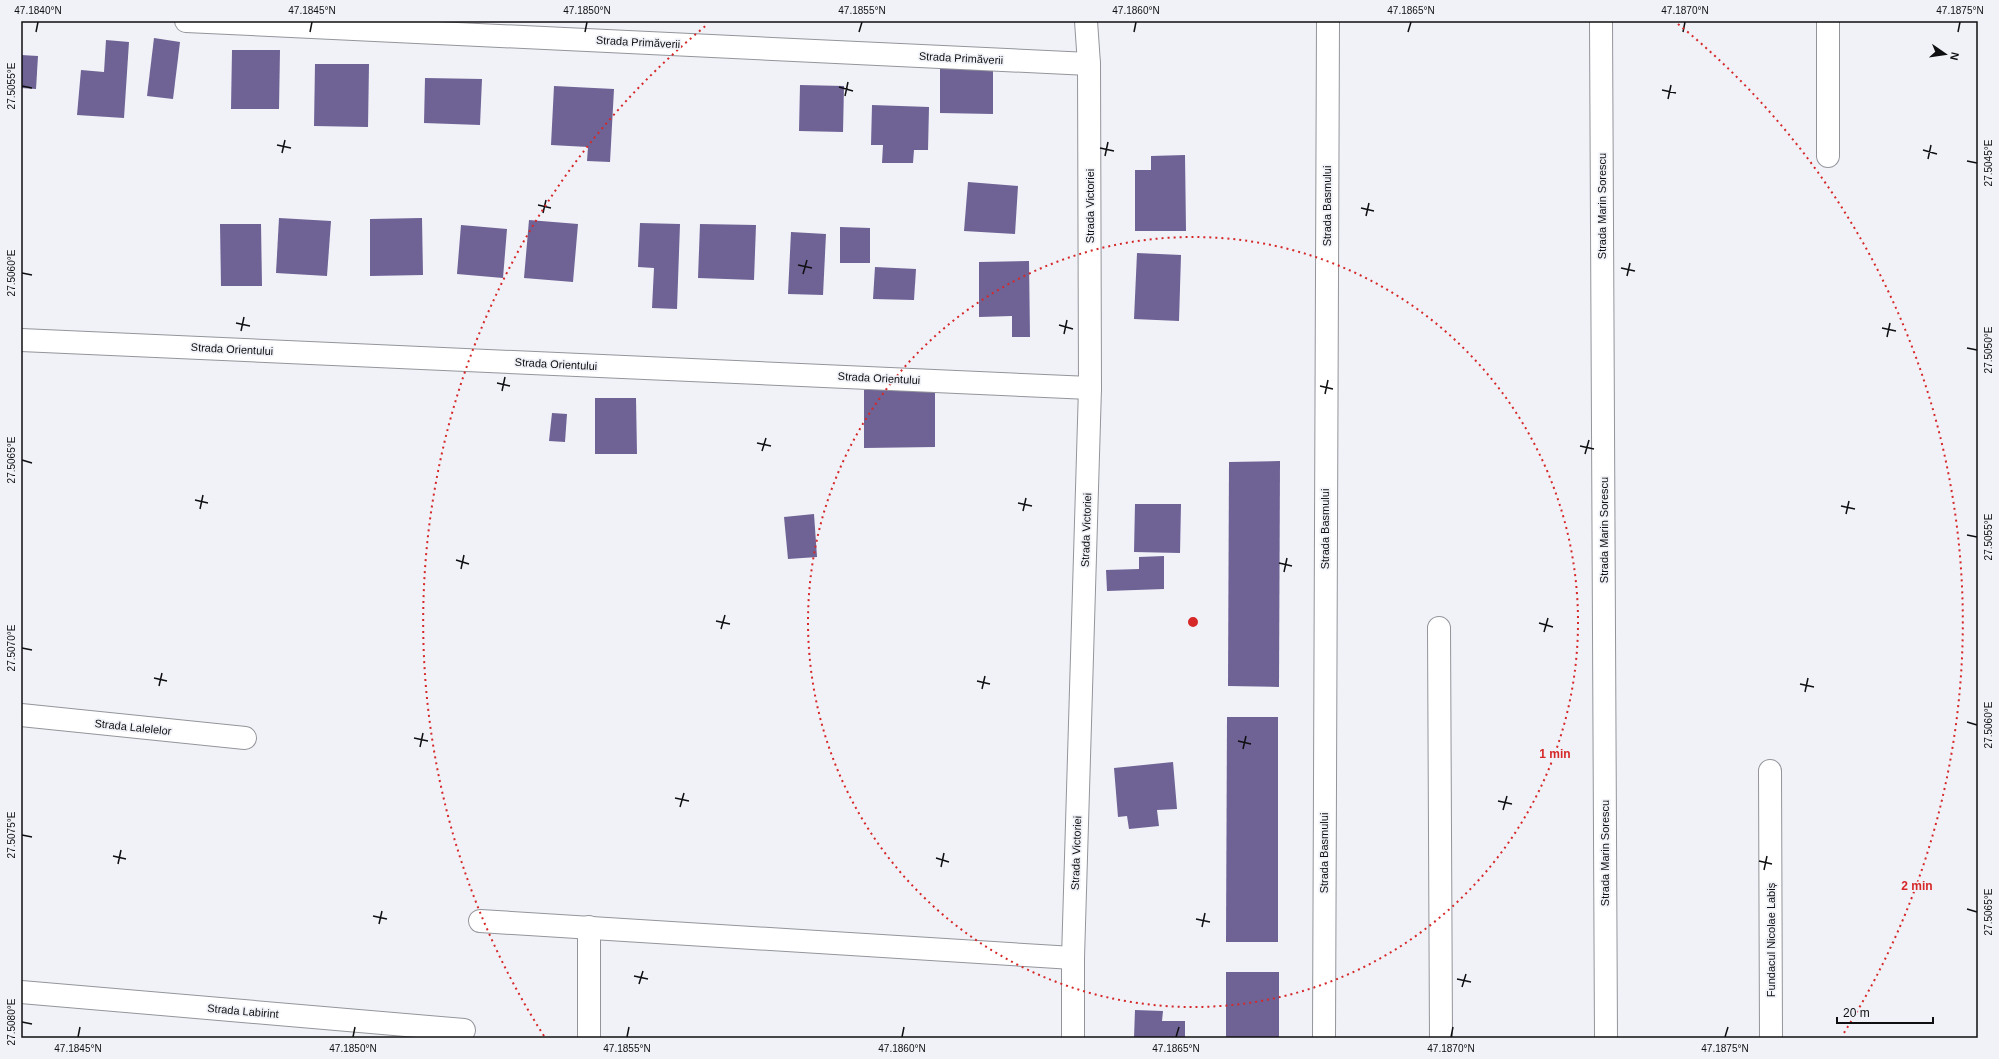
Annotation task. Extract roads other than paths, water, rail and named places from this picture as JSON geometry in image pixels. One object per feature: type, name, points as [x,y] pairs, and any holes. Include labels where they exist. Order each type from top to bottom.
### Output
[{"type":"street","name":"Strada Primăverii","points":[[186,21],[1089,64]]},
{"type":"street","name":"Strada Victoriei","points":[[1073,1038],[1073,958],[1090,388],[1089,64],[1086,21]]},
{"type":"street","name":"Strada Basmului","points":[[1324,1038],[1328,21]]},
{"type":"street","name":"Strada Marin Sorescu","points":[[1601,21],[1606,1038]]},
{"type":"street","points":[[1828,21],[1828,156]]},
{"type":"street","name":"Strada Orientului","points":[[21,340],[1090,388]]},
{"type":"street","points":[[1439,628],[1441,1038]]},
{"type":"street","name":"Strada Lalelelor","points":[[21,715],[245,738]]},
{"type":"street","name":"Fundacul Nicolae Labiș","points":[[1770,771],[1771,1038]]},
{"type":"street","points":[[480,921],[1073,958]]},
{"type":"street","points":[[589,927],[589,1038]]},
{"type":"street","name":"Strada Labirint","points":[[21,992],[464,1030]]}]
